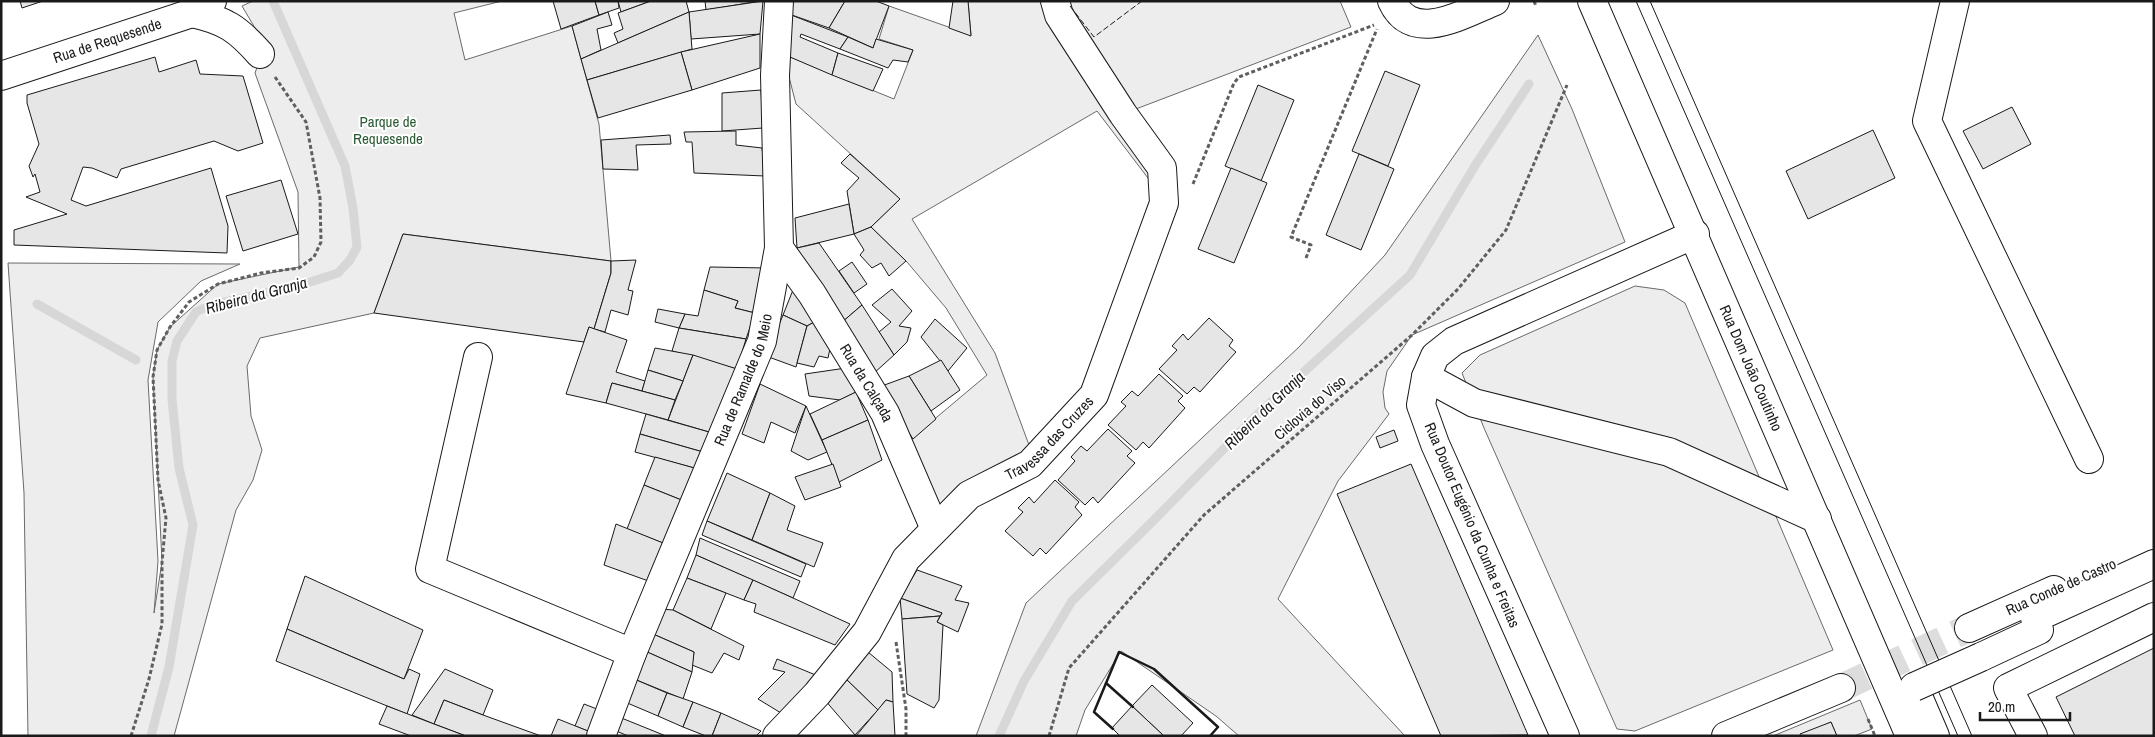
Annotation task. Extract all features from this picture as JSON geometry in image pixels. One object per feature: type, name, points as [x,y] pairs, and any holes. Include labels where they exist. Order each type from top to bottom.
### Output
[{"type":"street","name":"Rua de Ramalde do Meio","points":[[601,736],[632,653],[762,341],[779,248],[774,74],[779,1]]},
{"type":"street","name":"Travessa das Cruzes","points":[[777,736],[817,694],[867,632],[906,559],[969,495],[1030,464],[1094,394],[1164,202],[1162,168],[1123,114],[1059,16],[1055,1]]},
{"type":"street","points":[[1392,1],[1396,10],[1412,23],[1434,25],[1495,1]]},
{"type":"street","name":"Rua Dom João Coutinho","points":[[1592,1],[1695,234],[1910,736]]},
{"type":"street","points":[[1956,1],[1927,121],[2089,459]]},
{"type":"street","points":[[202,7],[215,18],[242,34],[260,54]]},
{"type":"street","name":"Rua de Requesende","points":[[1,76],[202,7]]},
{"type":"street","name":"Rua Doutor Eugénio da Cunha e Freitas","points":[[1564,736],[1435,444],[1421,406],[1426,378],[1435,356],[1454,341],[1695,234]]},
{"type":"street","name":"Rua da Calçada","points":[[779,248],[812,294],[885,413],[935,529]]},
{"type":"street","points":[[478,357],[430,568],[632,653]]},
{"type":"street","points":[[1426,378],[1474,403],[1669,452],[1817,519]]},
{"type":"street","name":"Rua Conde de Castro","points":[[1969,628],[2154,545]]},
{"type":"street","points":[[1936,736],[1914,687],[2039,630],[2035,618],[2154,564]]},
{"type":"street","points":[[2033,736],[2008,688],[2154,617]]},
{"type":"street","points":[[1726,736],[1841,688]]},
{"type":"path","points":[[1190,191],[1234,83],[1239,77],[1379,23],[1291,237],[1311,245],[1306,258]]},
{"type":"path","points":[[131,736],[149,679],[162,624],[162,562],[166,518],[158,480],[153,377],[157,350],[170,327],[189,302],[218,284],[261,273],[299,268],[314,258],[320,242],[320,198],[306,122],[260,54]]},
{"type":"path","name":"Ciclovia do Viso","points":[[1049,736],[1070,668],[1204,515],[1412,335],[1458,289],[1506,230],[1567,85]]},
{"type":"path","points":[[883,603],[894,632],[905,703],[906,736]]},
{"type":"green space","name":"Parque de Requesende","points":[[253,1],[502,1],[454,13],[465,60],[572,26],[599,124],[611,261],[403,234],[374,313],[260,338],[247,366],[251,416],[262,450],[253,480],[236,510],[174,736],[28,736],[24,493],[8,263],[240,264],[201,281],[158,322],[148,380],[158,561],[154,613],[162,562],[153,377],[157,350],[170,327],[218,284],[299,267],[298,192],[255,73],[265,45],[242,6]]},
{"type":"green space","points":[[968,1],[1055,1],[1059,15],[1123,114],[1162,168],[1164,203],[1094,395],[1030,464],[969,495],[935,529],[900,448],[987,375],[946,308],[907,262],[871,227],[900,199],[796,104],[783,54],[894,99],[913,50],[879,39],[889,6],[971,35]],"holes":[[[1097,111],[1151,182],[1154,207],[1082,393],[1029,445],[995,353],[912,219]]]},
{"type":"green space","points":[[1058,1],[1340,1],[1351,27],[1128,112]]},
{"type":"green space","points":[[1538,35],[1572,109],[1625,242],[1412,335],[1387,371],[1383,392],[1385,408],[1389,414],[1338,481],[1278,599],[1405,736],[1239,736],[1216,716],[1121,651],[1085,710],[1076,736],[976,736],[1026,603],[1299,347],[1385,255]]},
{"type":"green space","points":[[1635,286],[1664,290],[1685,303],[1833,650],[1635,731],[1617,729],[1484,428],[1462,373],[1480,355]]},
{"type":"green space","points":[[1860,700],[1872,729],[1854,736],[1837,736],[1831,722],[1801,736],[1773,736]]},
{"type":"building","points":[[20,1],[43,1],[22,8]]},
{"type":"building","points":[[553,1],[595,1],[599,15],[561,29]]},
{"type":"building","points":[[595,1],[618,1],[619,8],[599,15]]},
{"type":"building","points":[[618,1],[651,1],[621,12]]},
{"type":"building","points":[[651,1],[686,1],[689,12],[618,43],[614,33],[623,29],[618,13]]},
{"type":"building","points":[[705,1],[760,1],[706,10]]},
{"type":"building","points":[[763,1],[760,34],[691,39],[689,12]]},
{"type":"building","points":[[787,1],[845,1],[829,28],[786,13]]},
{"type":"building","points":[[845,1],[876,1],[889,6],[873,48],[829,28]]},
{"type":"building","points":[[953,1],[968,1],[971,36],[949,28]]},
{"type":"building","points":[[608,12],[612,25],[597,29],[601,50],[581,59],[572,26]]},
{"type":"building","points":[[689,12],[692,49],[587,80],[581,59]]},
{"type":"building","points":[[786,13],[848,37],[840,49],[801,34],[800,37],[838,53],[832,75],[783,54]]},
{"type":"building","points":[[760,34],[760,68],[692,90],[681,52]]},
{"type":"building","points":[[848,37],[873,48],[876,39],[913,50],[908,62],[893,60],[888,68],[840,49]]},
{"type":"building","points":[[681,52],[692,90],[598,118],[587,80]]},
{"type":"building","points":[[838,53],[883,69],[873,91],[832,75]]},
{"type":"building","points":[[155,57],[159,72],[196,60],[200,74],[243,76],[263,143],[238,151],[214,141],[121,169],[117,178],[92,168],[83,167],[71,200],[86,206],[211,168],[228,226],[227,253],[14,245],[14,230],[67,214],[26,197],[40,192],[35,174],[33,177],[29,166],[39,144],[27,103],[27,95]]},
{"type":"building","points":[[1385,71],[1420,85],[1388,166],[1352,151]]},
{"type":"building","points":[[1258,85],[1294,100],[1261,181],[1225,166]]},
{"type":"building","points":[[761,90],[763,128],[722,131],[722,93]]},
{"type":"building","points":[[2012,107],[2031,144],[1983,169],[1963,131]]},
{"type":"building","points":[[1873,130],[1895,178],[1808,219],[1786,171]]},
{"type":"building","points":[[736,131],[736,145],[762,148],[765,176],[694,173],[692,142],[686,142],[684,132]]},
{"type":"building","points":[[670,135],[671,144],[636,145],[638,170],[603,169],[601,140]]},
{"type":"building","points":[[850,154],[900,199],[871,227],[854,234],[847,191],[859,178],[841,163]]},
{"type":"building","points":[[1359,154],[1394,169],[1361,250],[1326,235]]},
{"type":"building","points":[[1231,168],[1267,183],[1234,263],[1198,249]]},
{"type":"building","points":[[281,180],[298,234],[243,251],[226,196]]},
{"type":"building","points":[[849,204],[854,234],[797,248],[795,218]]},
{"type":"building","points":[[871,227],[906,261],[889,276],[881,263],[872,268],[860,255],[864,250],[854,234]]},
{"type":"building","points":[[403,234],[611,261],[611,273],[594,329],[589,327],[584,342],[374,313]]},
{"type":"building","points":[[819,243],[862,305],[841,323],[799,260],[797,248]]},
{"type":"building","points":[[636,260],[628,290],[633,291],[628,315],[611,310],[605,332],[594,329],[611,273],[611,261]]},
{"type":"building","points":[[852,262],[867,284],[854,293],[839,271]]},
{"type":"building","points":[[710,267],[767,268],[755,313],[735,308],[738,301],[704,290]]},
{"type":"building","points":[[795,285],[816,321],[807,326],[783,315]]},
{"type":"building","points":[[892,289],[912,311],[899,326],[911,328],[907,342],[894,355],[879,332],[891,322],[872,305]]},
{"type":"building","points":[[704,290],[738,301],[735,308],[755,313],[746,339],[679,328],[685,314],[698,316]]},
{"type":"building","points":[[862,305],[894,355],[873,374],[841,323]]},
{"type":"building","points":[[658,309],[685,314],[679,328],[655,322]]},
{"type":"building","points":[[783,315],[807,326],[796,367],[766,356]]},
{"type":"building","points":[[1209,318],[1233,340],[1229,346],[1236,352],[1200,392],[1194,387],[1187,394],[1159,369],[1177,350],[1172,346],[1183,334],[1188,340]]},
{"type":"building","points":[[935,319],[967,348],[948,371],[921,337]]},
{"type":"building","points":[[816,321],[831,344],[828,358],[819,356],[814,367],[797,363],[807,326]]},
{"type":"building","points":[[589,327],[627,340],[616,372],[645,381],[642,391],[612,383],[606,403],[566,394]]},
{"type":"building","points":[[679,328],[746,339],[737,369],[672,351]]},
{"type":"building","points":[[655,348],[693,355],[683,381],[648,370]]},
{"type":"building","points":[[693,355],[737,369],[709,432],[668,420]]},
{"type":"building","points":[[941,360],[960,390],[931,411],[909,376]]},
{"type":"building","points":[[846,368],[856,392],[840,400],[809,396],[805,374]]},
{"type":"building","points":[[648,370],[683,381],[675,400],[642,391]]},
{"type":"building","points":[[1159,374],[1183,396],[1178,401],[1185,408],[1149,448],[1143,442],[1136,450],[1108,425],[1126,406],[1121,402],[1132,391],[1138,396]]},
{"type":"building","points":[[909,376],[936,419],[913,439],[879,387]]},
{"type":"building","points":[[612,383],[675,400],[668,420],[606,403]]},
{"type":"building","points":[[760,384],[806,406],[795,433],[771,422],[764,443],[742,434]]},
{"type":"building","points":[[856,392],[868,420],[822,440],[810,414]]},
{"type":"building","points":[[806,406],[827,452],[808,460],[791,451]]},
{"type":"building","points":[[646,414],[709,432],[703,452],[640,434]]},
{"type":"building","points":[[868,420],[882,460],[839,482],[822,440]]},
{"type":"building","points":[[1108,429],[1132,451],[1127,456],[1135,463],[1098,503],[1093,497],[1085,505],[1058,480],[1075,461],[1071,457],[1081,446],[1087,451]]},
{"type":"building","points":[[1394,430],[1398,441],[1380,448],[1376,437]]},
{"type":"building","points":[[640,434],[703,452],[698,469],[635,452]]},
{"type":"building","points":[[655,457],[698,469],[684,501],[644,485]]},
{"type":"building","points":[[833,464],[841,487],[805,500],[795,477]]},
{"type":"building","points":[[1411,464],[1528,735],[1441,736],[1337,494]]},
{"type":"building","points":[[727,473],[770,493],[752,540],[707,521]]},
{"type":"building","points":[[1055,480],[1079,502],[1075,507],[1082,515],[1046,554],[1040,548],[1033,556],[1005,531],[1023,512],[1018,508],[1029,497],[1034,503]]},
{"type":"building","points":[[644,485],[684,501],[668,545],[627,529]]},
{"type":"building","points":[[770,493],[795,506],[787,530],[823,543],[814,567],[752,540]]},
{"type":"building","points":[[707,521],[806,564],[801,577],[702,535]]},
{"type":"building","points":[[616,524],[668,545],[654,583],[604,565]]},
{"type":"building","points":[[700,538],[800,581],[793,598],[696,555]]},
{"type":"building","points":[[696,555],[753,580],[744,600],[687,578]]},
{"type":"building","points":[[917,570],[962,586],[955,600],[969,603],[958,632],[937,622],[942,613],[900,598]]},
{"type":"building","points":[[305,576],[423,630],[404,679],[287,629]]},
{"type":"building","points":[[687,578],[726,593],[711,629],[673,610]]},
{"type":"building","points":[[753,580],[850,624],[835,645],[754,612],[756,604],[744,600]]},
{"type":"building","points":[[900,598],[942,613],[940,616],[902,619]]},
{"type":"building","points":[[660,609],[673,610],[744,646],[739,660],[724,653],[712,673],[692,665],[694,652],[653,634]]},
{"type":"building","points":[[940,616],[937,622],[943,625],[939,700],[934,708],[907,694],[902,619]]},
{"type":"building","points":[[287,629],[404,679],[409,669],[420,674],[407,714],[276,661]]},
{"type":"building","points":[[653,634],[694,652],[692,672],[645,651]]},
{"type":"building","points":[[2154,648],[2154,736],[2075,736],[2056,697]]},
{"type":"building","points":[[645,651],[692,672],[683,699],[634,679]]},
{"type":"building","points":[[868,652],[892,672],[893,702],[886,700],[878,710],[845,678]]},
{"type":"building","points":[[777,659],[818,676],[781,713],[758,699],[785,672],[773,669]]},
{"type":"building","points":[[445,669],[493,690],[483,715],[444,700],[434,724],[412,715]]},
{"type":"building","points":[[845,678],[878,710],[855,735],[824,699]]},
{"type":"building","points":[[634,679],[667,693],[658,716],[625,702]]},
{"type":"building","points":[[1152,685],[1193,723],[1181,736],[1164,736],[1132,706]]},
{"type":"building","points":[[667,693],[693,702],[683,727],[658,716]]},
{"type":"building","points":[[444,700],[541,736],[466,736],[434,724]]},
{"type":"building","points":[[886,700],[893,702],[895,736],[856,736]]},
{"type":"building","points":[[693,702],[721,713],[712,736],[706,736],[683,727]]},
{"type":"building","points":[[584,704],[602,711],[593,733],[575,726]]},
{"type":"building","points":[[387,706],[466,736],[411,736],[379,724]]},
{"type":"building","points":[[1132,706],[1164,736],[1120,736],[1112,728]]},
{"type":"building","points":[[721,713],[761,731],[756,736],[712,736]]},
{"type":"building","points":[[619,717],[666,736],[628,736],[614,730]]},
{"type":"building","points":[[558,719],[593,733],[592,736],[551,736]]},
{"type":"building","points":[[1831,722],[1837,736],[1801,736],[1800,734]]},
{"type":"waterway","name":"Ribeira da Granja","points":[[151,736],[169,667],[193,525],[179,468],[172,399],[172,361],[177,341],[196,312],[211,305],[301,285],[338,273],[350,260],[357,247],[353,208],[345,166],[273,1]]},
{"type":"waterway","name":"Ribeira da Granja","points":[[999,736],[1024,681],[1072,601],[1259,413],[1410,275],[1476,164],[1529,84]]},
{"type":"waterway","points":[[37,304],[136,360]]},
{"type":"tunnel","points":[[1841,688],[1969,628]]},
{"type":"tram line","points":[[1636,1],[1958,736]]},
{"type":"tram line","points":[[1650,1],[1972,736]]},
{"type":"fence","points":[[1070,6],[1094,37],[1142,1]]},
{"type":"wall","points":[[1113,729],[1094,712],[1119,652],[1154,669],[1218,727],[1210,736]]},
{"type":"wall","points":[[1106,683],[1133,707]]}]
